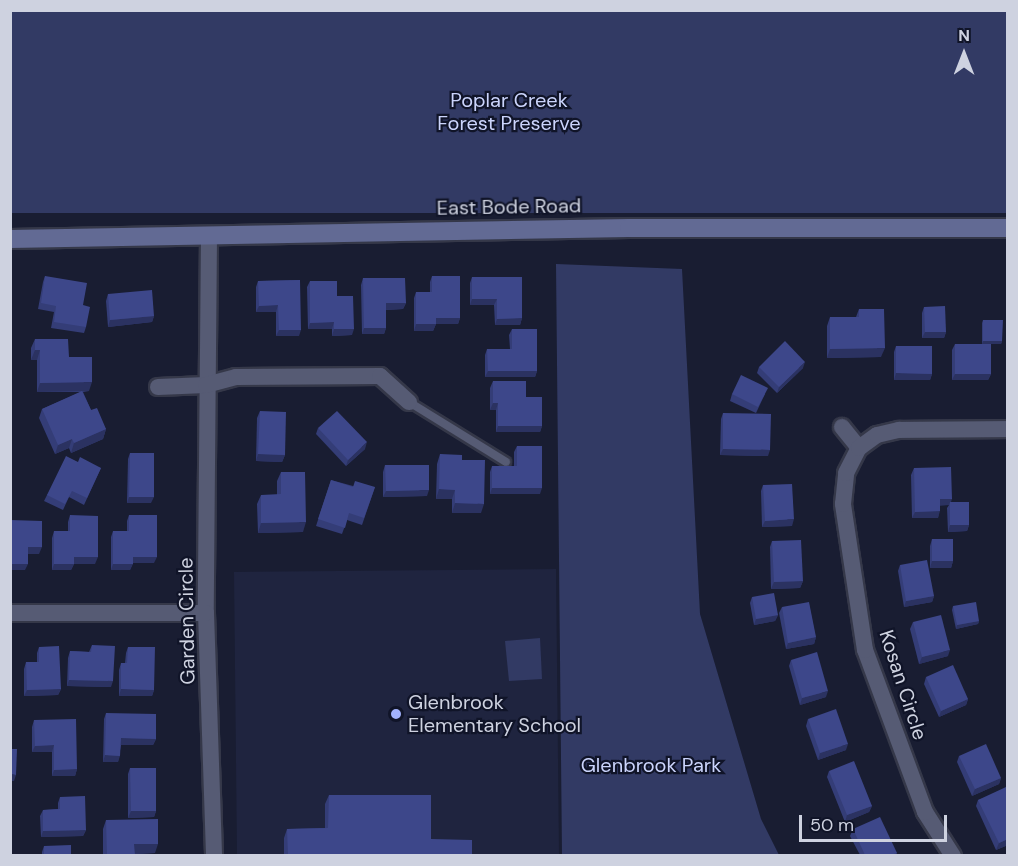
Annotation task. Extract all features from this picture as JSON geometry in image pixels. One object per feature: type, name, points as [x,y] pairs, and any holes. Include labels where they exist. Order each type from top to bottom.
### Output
[{"type":"street","name":"East Bode Road","points":[[10,239],[629,228],[1008,228]]},
{"type":"street","name":"Garden Circle","points":[[209,235],[206,385],[206,613],[214,855]]},
{"type":"street","points":[[158,387],[206,385],[236,377],[380,376],[410,402]]},
{"type":"street","points":[[842,427],[859,448],[877,435],[899,430],[1008,429]]},
{"type":"street","name":"Kosan Circle","points":[[859,448],[846,473],[843,504],[865,650],[925,812],[953,855]]},
{"type":"street","points":[[10,613],[206,613]]},
{"type":"lane","points":[[410,402],[506,462]]},
{"type":"shaded area","name":"Glenbrook Elementary School","points":[[556,569],[559,855],[237,855],[234,572]]},
{"type":"green space","name":"Poplar Creek Forest Preserve","points":[[11,10],[1007,11],[1007,213],[11,213]]},
{"type":"green space","name":"Glenbrook Park","points":[[556,264],[682,269],[700,614],[761,819],[779,855],[562,855]]},
{"type":"green space","points":[[540,638],[542,679],[509,681],[505,641]]},
{"type":"building","points":[[45,276],[87,283],[83,305],[90,307],[86,327],[54,322],[56,306],[41,303]]},
{"type":"building","points":[[432,276],[460,276],[460,318],[436,318],[436,324],[416,324],[416,292],[432,292]]},
{"type":"building","points":[[472,277],[522,277],[522,318],[497,319],[497,299],[472,299]]},
{"type":"building","points":[[363,278],[405,278],[406,303],[386,303],[386,328],[364,328]]},
{"type":"building","points":[[300,280],[301,330],[279,330],[278,305],[259,306],[258,281]]},
{"type":"building","points":[[310,281],[337,281],[337,296],[353,296],[354,329],[334,329],[334,322],[310,323]]},
{"type":"building","points":[[152,290],[154,316],[110,320],[108,294]]},
{"type":"building","points":[[945,306],[946,332],[925,332],[924,307]]},
{"type":"building","points":[[859,309],[884,309],[885,348],[830,349],[830,317],[859,317]]},
{"type":"building","points":[[983,320],[1003,320],[1002,341],[983,341]]},
{"type":"building","points":[[512,329],[537,329],[537,371],[488,371],[487,349],[512,349]]},
{"type":"building","points":[[35,339],[68,339],[69,357],[92,357],[92,382],[40,383],[40,350],[35,350]]},
{"type":"building","points":[[785,341],[805,362],[779,387],[759,367]]},
{"type":"building","points":[[955,344],[991,344],[991,374],[955,374]]},
{"type":"building","points":[[896,346],[932,346],[932,374],[896,373]]},
{"type":"building","points":[[741,375],[768,388],[758,407],[732,394]]},
{"type":"building","points":[[493,381],[526,381],[526,397],[542,397],[542,426],[498,426],[498,403],[493,403]]},
{"type":"building","points":[[82,391],[91,410],[97,408],[106,429],[74,443],[72,439],[58,445],[42,409]]},
{"type":"building","points":[[260,411],[286,412],[285,455],[258,454]]},
{"type":"building","points":[[337,411],[367,442],[348,460],[318,428]]},
{"type":"building","points":[[723,413],[771,414],[770,450],[723,449]]},
{"type":"building","points":[[517,446],[542,446],[542,488],[492,488],[492,466],[517,466]]},
{"type":"building","points":[[130,453],[154,453],[154,497],[129,497]]},
{"type":"building","points":[[440,454],[462,455],[462,460],[485,460],[484,504],[455,503],[455,490],[439,489]]},
{"type":"building","points":[[66,456],[78,462],[80,457],[101,468],[87,498],[72,491],[65,504],[47,495]]},
{"type":"building","points":[[385,465],[429,465],[429,490],[386,491]]},
{"type":"building","points":[[951,467],[952,499],[940,499],[940,511],[915,512],[914,468]]},
{"type":"building","points":[[281,472],[305,472],[306,522],[261,523],[261,495],[281,494]]},
{"type":"building","points":[[331,480],[353,487],[355,481],[375,487],[364,518],[349,513],[345,528],[318,519]]},
{"type":"building","points":[[792,484],[794,519],[765,521],[763,485]]},
{"type":"building","points":[[950,502],[969,502],[969,525],[950,525]]},
{"type":"building","points":[[70,515],[98,516],[98,557],[74,557],[74,564],[54,564],[54,531],[70,531]]},
{"type":"building","points":[[129,515],[157,515],[157,557],[133,557],[133,564],[113,564],[113,531],[129,531]]},
{"type":"building","points":[[10,520],[42,521],[42,547],[28,547],[28,564],[10,564]]},
{"type":"building","points":[[932,539],[953,539],[953,561],[932,561]]},
{"type":"building","points":[[801,540],[803,581],[774,582],[772,541]]},
{"type":"building","points":[[927,560],[934,596],[906,601],[900,565]]},
{"type":"building","points":[[774,593],[778,615],[756,619],[752,597]]},
{"type":"building","points":[[809,602],[816,637],[788,643],[782,607]]},
{"type":"building","points":[[976,602],[979,621],[957,625],[953,606]]},
{"type":"building","points":[[941,615],[950,650],[922,657],[913,622]]},
{"type":"building","points":[[92,645],[115,646],[113,681],[69,680],[70,651],[91,652]]},
{"type":"building","points":[[59,646],[61,689],[27,690],[26,662],[39,662],[39,647]]},
{"type":"building","points":[[128,647],[155,647],[154,690],[121,689],[121,663],[127,663]]},
{"type":"building","points":[[817,652],[828,691],[802,698],[791,660]]},
{"type":"building","points":[[953,665],[968,699],[941,711],[926,677]]},
{"type":"building","points":[[836,709],[848,744],[820,753],[808,719]]},
{"type":"building","points":[[106,713],[156,714],[156,739],[121,738],[120,756],[105,755]]},
{"type":"building","points":[[76,719],[77,769],[54,770],[54,745],[35,746],[34,720]]},
{"type":"building","points":[[986,744],[1001,778],[975,789],[959,756]]},
{"type":"building","points":[[10,749],[17,749],[16,775],[10,774]]},
{"type":"building","points":[[854,761],[872,806],[847,815],[829,771]]},
{"type":"building","points":[[130,768],[156,768],[156,811],[131,811]]},
{"type":"building","points":[[1006,787],[1008,790],[1008,839],[999,843],[978,800]]},
{"type":"building","points":[[329,795],[431,795],[431,839],[472,840],[472,855],[288,855],[287,829],[328,828]]},
{"type":"building","points":[[85,796],[86,830],[43,831],[43,810],[60,809],[60,797]]},
{"type":"building","points":[[880,817],[897,853],[865,855],[853,829]]},
{"type":"building","points":[[158,819],[158,844],[134,844],[135,855],[107,855],[106,820]]},
{"type":"building","points":[[71,845],[71,855],[44,855],[44,846]]},
{"type":"place","name":"Glenbrook Elementary School","points":[[396,714]]}]
